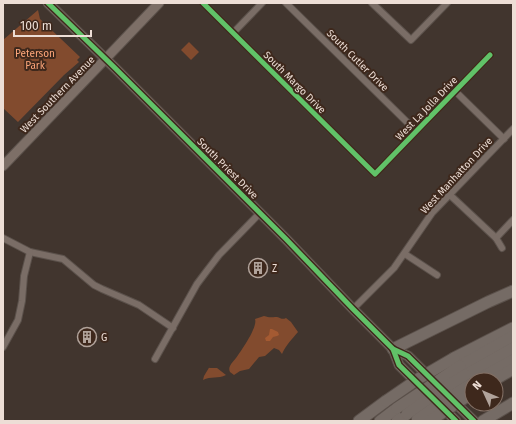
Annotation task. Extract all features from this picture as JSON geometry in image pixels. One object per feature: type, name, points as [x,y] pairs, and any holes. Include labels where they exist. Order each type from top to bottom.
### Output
[{"type":"highway","points":[[393,349],[513,291]]},
{"type":"highway","points":[[472,372],[513,328]]},
{"type":"highway","points":[[473,372],[513,336]]},
{"type":"highway","points":[[475,372],[513,348]]},
{"type":"highway","points":[[481,372],[513,360]]},
{"type":"highway","points":[[504,374],[513,369]]},
{"type":"highway","points":[[359,421],[418,379],[464,377]]},
{"type":"highway","points":[[380,421],[410,417],[464,379]]},
{"type":"highway","points":[[397,421],[410,417],[442,402],[464,380]]},
{"type":"highway","points":[[430,421],[464,381]]},
{"type":"highway","points":[[483,421],[513,403]]},
{"type":"main road","name":"South Priest Drive","points":[[48,3],[301,254],[393,349],[408,356],[474,421]]},
{"type":"main road","name":"West Southern Avenue","points":[[5,160],[106,59],[159,3]]},
{"type":"main road","name":"South Priest Drive","points":[[393,349],[399,366],[456,421]]},
{"type":"street","name":"South Margo Drive","points":[[203,3],[375,174]]},
{"type":"street","points":[[233,33],[262,3]]},
{"type":"street","name":"South Cutler Drive","points":[[286,3],[416,131]]},
{"type":"street","points":[[372,3],[411,40],[447,3]]},
{"type":"street","name":"West La Jolla Drive","points":[[375,174],[490,55]]},
{"type":"street","points":[[454,91],[504,138]]},
{"type":"street","name":"West Manhatton Drive","points":[[353,309],[394,268],[405,254],[425,222],[513,129]]},
{"type":"street","points":[[450,195],[496,238],[502,248]]},
{"type":"street","points":[[155,359],[197,284],[219,255],[260,214]]},
{"type":"street","points":[[496,238],[513,220]]},
{"type":"street","points":[[3,238],[30,252],[63,259],[94,285],[139,305],[173,328]]},
{"type":"street","points":[[3,347],[19,316],[22,302],[23,282],[30,252]]},
{"type":"street","points":[[405,254],[437,275]]},
{"type":"green space","name":"Peterson Park","points":[[38,10],[40,19],[80,57],[77,60],[79,62],[64,75],[18,122],[3,108],[3,40]]},
{"type":"green space","points":[[189,42],[199,52],[191,60],[181,50]]},
{"type":"green space","points":[[264,316],[282,319],[286,318],[298,332],[287,345],[282,354],[279,350],[274,348],[265,356],[259,357],[249,369],[240,371],[234,375],[230,372],[230,365],[248,339],[254,327],[255,319]]},
{"type":"green space","points":[[210,366],[209,368],[217,368],[226,375],[203,380],[204,376]]},
{"type":"shaded area","points":[[270,329],[278,332],[279,335],[273,337],[270,341],[266,341],[265,338],[269,335]]},
{"type":"cycle path","points":[[48,3],[286,239],[393,349],[408,356],[474,421]]},
{"type":"cycle path","points":[[203,3],[375,174],[490,55]]},
{"type":"cycle path","points":[[393,349],[399,365],[456,421]]},
{"type":"place","name":"Z","points":[[258,268]]},
{"type":"place","name":"G","points":[[87,337]]}]
